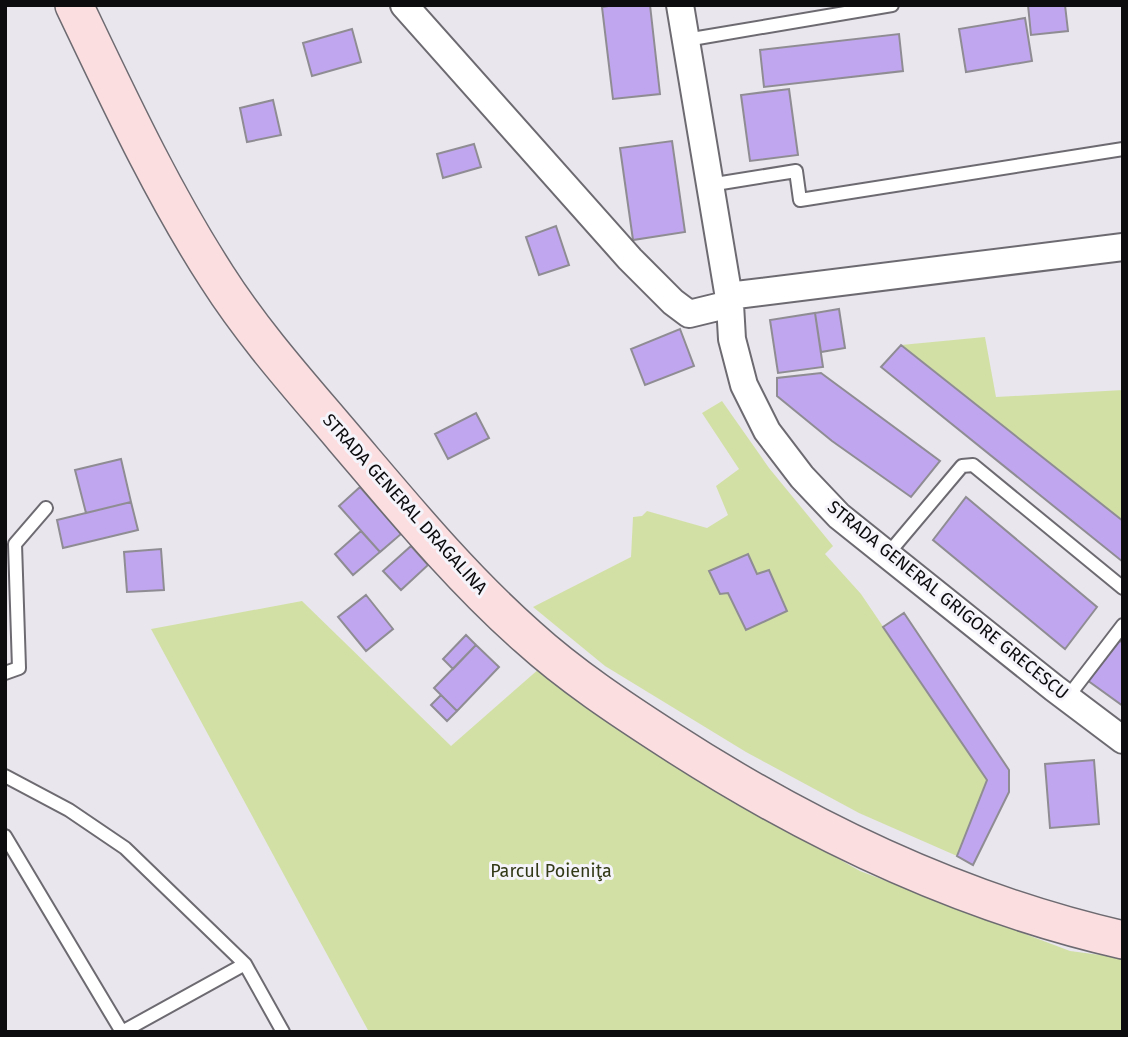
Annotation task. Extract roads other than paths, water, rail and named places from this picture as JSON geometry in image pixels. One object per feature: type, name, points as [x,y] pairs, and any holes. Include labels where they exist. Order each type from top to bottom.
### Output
[{"type":"main road","name":"STRADA GENERAL DRAGALINA","points":[[74,5],[173,203],[217,278],[245,318],[421,528],[527,637],[585,683],[647,726],[726,777],[813,824],[907,868],[1005,907],[1069,928],[1123,940]]},
{"type":"street","points":[[404,5],[630,259],[673,302],[689,314],[729,300],[1123,247]]},
{"type":"street","name":"STRADA GENERAL GRIGORE GRECESCU","points":[[680,5],[729,300],[732,339],[744,385],[767,431],[802,477],[839,516],[1123,740]]},
{"type":"lane","points":[[686,40],[892,5]]},
{"type":"lane","points":[[709,185],[796,171],[800,200],[1123,149]]},
{"type":"lane","points":[[887,555],[962,467],[973,465],[1123,588]]},
{"type":"lane","points":[[5,673],[19,668],[15,544],[46,508]]},
{"type":"lane","points":[[1067,698],[1123,625]]},
{"type":"lane","points":[[5,776],[69,810],[125,848],[245,964],[283,1032]]},
{"type":"lane","points":[[5,836],[122,1032],[245,964]]},
{"type":"park label","name":"Parcul Poieniţa","points":[[551,871]]}]
